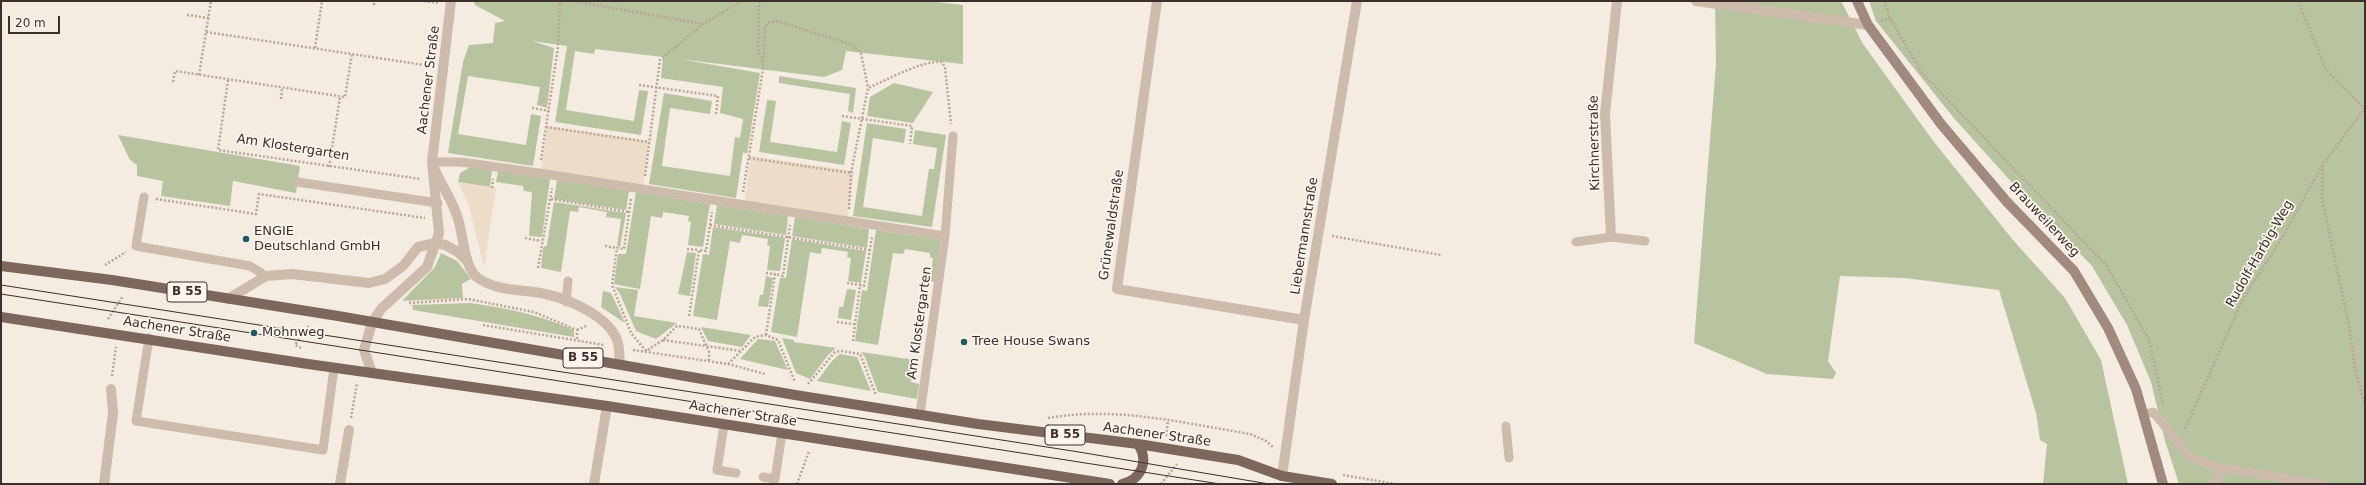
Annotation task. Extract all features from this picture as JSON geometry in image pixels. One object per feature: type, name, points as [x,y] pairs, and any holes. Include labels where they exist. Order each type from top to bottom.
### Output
[{"type":"main road","name":"Aachener Straße","points":[[1,266],[112,280],[298,310],[372,324],[620,364],[795,395],[978,424],[1138,444],[1238,460],[1282,476],[1332,484]]},
{"type":"main road","name":"Aachener Straße","points":[[1,317],[149,338],[334,368],[607,406],[1110,484]]},
{"type":"main road","points":[[1122,484],[1132,482],[1141,471],[1144,459],[1143,451],[1138,444]]},
{"type":"street","name":"Aachener Straße","points":[[372,373],[364,350],[372,324],[381,309],[427,268],[439,233],[438,203],[432,162],[451,1]]},
{"type":"street","name":"Grünewaldstraße","points":[[1157,1],[1117,289],[1304,320]]},
{"type":"street","name":"Liebermannstraße","points":[[1282,476],[1304,320],[1357,1]]},
{"type":"street","name":"Kirchnerstraße","points":[[1610,237],[1605,114],[1617,1]]},
{"type":"street","points":[[1696,1],[1868,25]]},
{"type":"street","name":"Brauweilerweg","points":[[1857,1],[1868,25],[1946,130],[2007,202],[2074,271],[2108,328],[2136,389],[2145,414],[2163,484]]},
{"type":"street","points":[[432,162],[449,194],[459,221],[468,261],[477,278],[499,287],[546,294],[581,308],[609,326],[618,341],[620,364]]},
{"type":"street","points":[[228,299],[266,276],[292,274],[369,283],[385,279],[403,266],[418,247],[436,243],[445,245],[458,252],[468,261]]},
{"type":"street","points":[[104,484],[113,413],[111,389]]},
{"type":"street","points":[[594,484],[607,406]]},
{"type":"street","points":[[340,484],[349,430]]},
{"type":"lane","name":"Am Klostergarten","points":[[920,414],[946,236],[953,136]]},
{"type":"lane","points":[[432,162],[461,162],[553,175],[873,226],[946,236]]},
{"type":"lane","points":[[298,182],[438,203]]},
{"type":"lane","points":[[144,197],[136,246],[250,266],[266,276]]},
{"type":"lane","points":[[1576,242],[1610,237],[1644,241]]},
{"type":"lane","points":[[566,302],[568,281]]},
{"type":"lane","points":[[149,338],[136,421],[323,450],[334,368]]},
{"type":"lane","points":[[2145,414],[2153,412],[2164,423],[2192,458],[2220,468],[2323,484]]},
{"type":"lane","points":[[724,424],[717,470],[736,473]]},
{"type":"lane","points":[[1506,426],[1508,458]]},
{"type":"lane","points":[[763,477],[775,479],[782,434]]},
{"type":"lane","points":[[2212,484],[2219,477],[2220,468]]},
{"type":"path","points":[[199,75],[211,1]]},
{"type":"path","points":[[315,48],[322,1]]},
{"type":"path","points":[[539,173],[558,47],[560,1]]},
{"type":"path","points":[[573,1],[703,24]]},
{"type":"path","points":[[643,189],[660,60],[703,24],[742,1]]},
{"type":"path","points":[[759,1],[758,51],[763,65]]},
{"type":"path","points":[[1884,1],[1890,18],[1922,73],[2107,266],[2149,340],[2167,420],[2164,423]]},
{"type":"path","points":[[2298,1],[2326,70],[2365,108]]},
{"type":"path","points":[[187,15],[209,18]]},
{"type":"path","points":[[742,205],[758,109],[763,65],[765,27],[769,22],[777,21],[853,45],[861,53],[868,88],[860,119],[851,173],[848,221]]},
{"type":"path","points":[[206,32],[443,68]]},
{"type":"path","points":[[173,82],[175,71],[345,98],[352,53]]},
{"type":"path","points":[[868,88],[923,65],[934,62],[942,62],[945,67],[953,136]]},
{"type":"path","name":"Am Klostergarten","points":[[228,80],[218,150],[418,180],[433,175]]},
{"type":"path","points":[[640,85],[718,96],[716,114]]},
{"type":"path","points":[[281,99],[282,88]]},
{"type":"path","points":[[329,167],[340,97]]},
{"type":"path","points":[[532,108],[549,111]]},
{"type":"path","name":"Rudolf-Harbig-Weg","points":[[2179,442],[2196,408],[2242,301],[2283,236],[2323,164],[2365,108]]},
{"type":"path","points":[[842,116],[912,126],[910,144]]},
{"type":"path","points":[[546,127],[648,142]]},
{"type":"path","points":[[749,158],[851,173]]},
{"type":"path","points":[[2323,164],[2322,198],[2350,331],[2355,369],[2365,406]]},
{"type":"path","points":[[538,268],[541,241],[544,241],[553,175]]},
{"type":"path","points":[[605,246],[624,249],[632,187]]},
{"type":"path","points":[[144,197],[256,214],[259,194],[439,221]]},
{"type":"path","points":[[550,200],[629,212]]},
{"type":"path","points":[[687,249],[706,251],[713,200]]},
{"type":"path","points":[[766,273],[783,276],[792,213]]},
{"type":"path","points":[[710,225],[870,250]]},
{"type":"path","points":[[847,283],[864,286],[873,226]]},
{"type":"path","points":[[1318,233],[1442,255]]},
{"type":"path","points":[[525,238],[541,241]]},
{"type":"path","points":[[103,266],[136,246]]},
{"type":"path","points":[[617,248],[612,285],[631,333],[646,351],[663,340],[677,326],[688,325],[700,329],[709,352],[709,361]]},
{"type":"path","points":[[690,316],[699,250]]},
{"type":"path","points":[[766,334],[775,274]]},
{"type":"path","points":[[112,280],[110,292],[124,296],[107,320],[120,326],[120,334]]},
{"type":"path","points":[[853,341],[860,285]]},
{"type":"path","points":[[407,304],[414,302],[457,302],[468,299],[513,307],[540,314],[577,330],[577,340]]},
{"type":"path","points":[[298,310],[297,320],[311,323],[295,345],[309,351],[308,364]]},
{"type":"path","points":[[837,322],[854,324]]},
{"type":"path","points":[[728,364],[755,337],[766,334],[778,340],[795,382]]},
{"type":"path","points":[[663,340],[741,351]]},
{"type":"path","points":[[111,389],[116,344]]},
{"type":"path","points":[[808,385],[836,352],[852,351],[860,354],[864,360],[876,396]]},
{"type":"path","points":[[349,430],[357,381]]},
{"type":"path","points":[[1046,418],[1096,412],[1136,415],[1250,434],[1266,441],[1285,457]]},
{"type":"path","points":[[797,484],[811,438]]},
{"type":"path","points":[[1336,474],[1396,484]]},
{"type":"green space","points":[[474,1],[927,1],[963,5],[963,64],[846,51],[842,70],[824,77],[679,59],[760,73],[747,154],[743,152],[736,198],[649,184],[664,93],[712,101],[710,114],[670,108],[662,166],[730,176],[735,137],[740,138],[743,119],[720,113],[723,87],[661,78],[663,57],[595,49],[594,54],[575,51],[566,110],[634,121],[639,90],[648,91],[641,135],[555,122],[567,46],[532,41],[554,48],[547,108],[537,105],[540,87],[468,76],[458,134],[526,145],[531,114],[541,116],[533,166],[448,153],[463,62],[469,45],[493,43],[495,23],[505,21],[475,5]]},
{"type":"green space","points":[[1715,1],[1841,1],[1863,44],[1934,142],[2013,240],[2065,298],[2101,360],[2128,484],[2043,484],[2047,444],[2040,440],[2036,413],[1999,290],[1905,278],[1840,276],[1828,361],[1836,373],[1833,379],[1767,374],[1694,343],[1716,64]]},
{"type":"green space","points":[[1869,1],[2365,1],[2365,484],[2179,484],[2165,441],[2151,382],[2127,325],[2092,266],[2024,196],[1953,117],[1876,21]]},
{"type":"green space","points":[[779,76],[856,88],[853,113],[848,111],[850,94],[779,83]]},
{"type":"green space","points":[[894,83],[933,92],[913,123],[867,116],[870,97]]},
{"type":"green space","points":[[767,100],[776,101],[770,142],[837,152],[842,121],[851,123],[844,165],[759,152]]},
{"type":"green space","points":[[867,123],[906,129],[904,143],[873,138],[863,207],[922,216],[929,169],[934,169],[937,148],[913,144],[915,130],[946,135],[932,227],[853,216]]},
{"type":"green space","points":[[118,135],[300,166],[296,193],[233,181],[230,206],[161,196],[163,181],[137,176],[137,165],[130,160]]},
{"type":"green space","points":[[471,167],[492,170],[490,187],[458,182],[460,173]]},
{"type":"green space","points":[[498,171],[550,179],[542,237],[529,236],[532,192],[524,191],[523,186],[496,182]]},
{"type":"green space","points":[[557,180],[629,191],[626,210],[554,199]]},
{"type":"green space","points":[[636,192],[710,204],[703,247],[688,245],[691,222],[688,221],[689,216],[663,212],[662,218],[651,216],[640,289],[614,284],[618,254],[626,254]]},
{"type":"green space","points":[[554,202],[626,213],[620,247],[617,246],[621,219],[606,217],[607,212],[579,207],[578,212],[570,211],[561,272],[541,268],[543,248],[547,245]]},
{"type":"green space","points":[[717,205],[788,216],[786,235],[714,224]]},
{"type":"green space","points":[[795,217],[869,229],[867,248],[792,236]]},
{"type":"green space","points":[[713,227],[785,238],[780,271],[767,270],[770,246],[767,245],[768,239],[742,235],[740,243],[730,241],[717,320],[693,316],[703,254],[709,255]]},
{"type":"green space","points":[[876,230],[942,240],[935,282],[930,281],[933,258],[930,257],[930,253],[905,249],[903,254],[893,253],[878,345],[855,341],[862,290],[867,291]]},
{"type":"green space","points":[[792,239],[866,251],[861,283],[848,281],[851,258],[847,257],[848,252],[822,248],[821,254],[810,252],[797,337],[771,332],[780,278],[786,278]]},
{"type":"green space","points":[[687,252],[696,253],[690,296],[678,294]]},
{"type":"green space","points":[[441,253],[457,261],[471,279],[462,284],[463,298],[402,301],[435,267]]},
{"type":"green space","points":[[766,276],[773,278],[768,307],[758,306],[760,295],[763,295]]},
{"type":"green space","points":[[615,287],[638,290],[634,316],[677,323],[656,339],[636,331],[620,294]]},
{"type":"green space","points":[[847,289],[856,290],[851,320],[838,318],[839,307],[843,307]]},
{"type":"green space","points":[[603,291],[611,293],[625,323],[601,307]]},
{"type":"green space","points":[[470,303],[497,307],[549,320],[574,330],[574,337],[413,310],[412,305]]},
{"type":"green space","points":[[701,327],[751,335],[742,347],[708,341]]},
{"type":"green space","points":[[782,338],[794,340],[794,342],[836,348],[828,355],[810,379],[796,373]]},
{"type":"green space","points":[[758,339],[775,341],[788,370],[740,359]]},
{"type":"green space","points":[[861,352],[915,360],[911,382],[919,384],[917,399],[878,392],[865,357]]},
{"type":"green space","points":[[840,354],[857,357],[871,391],[817,381],[832,361]]},
{"type":"shaded area","points":[[547,126],[649,141],[642,192],[540,177]]},
{"type":"shaded area","points":[[751,156],[854,171],[847,222],[744,207]]},
{"type":"shaded area","points":[[458,182],[496,188],[484,267],[469,206]]},
{"type":"tram line","points":[[1,285],[1079,452],[1269,484]]},
{"type":"tram line","points":[[1,294],[1220,484]]},
{"type":"place","name":"ENGIE Deutschland GmbH","points":[[246,239]]},
{"type":"place","name":"Mohnweg","points":[[254,333]]},
{"type":"place","name":"Tree House Swans","points":[[964,342]]}]
